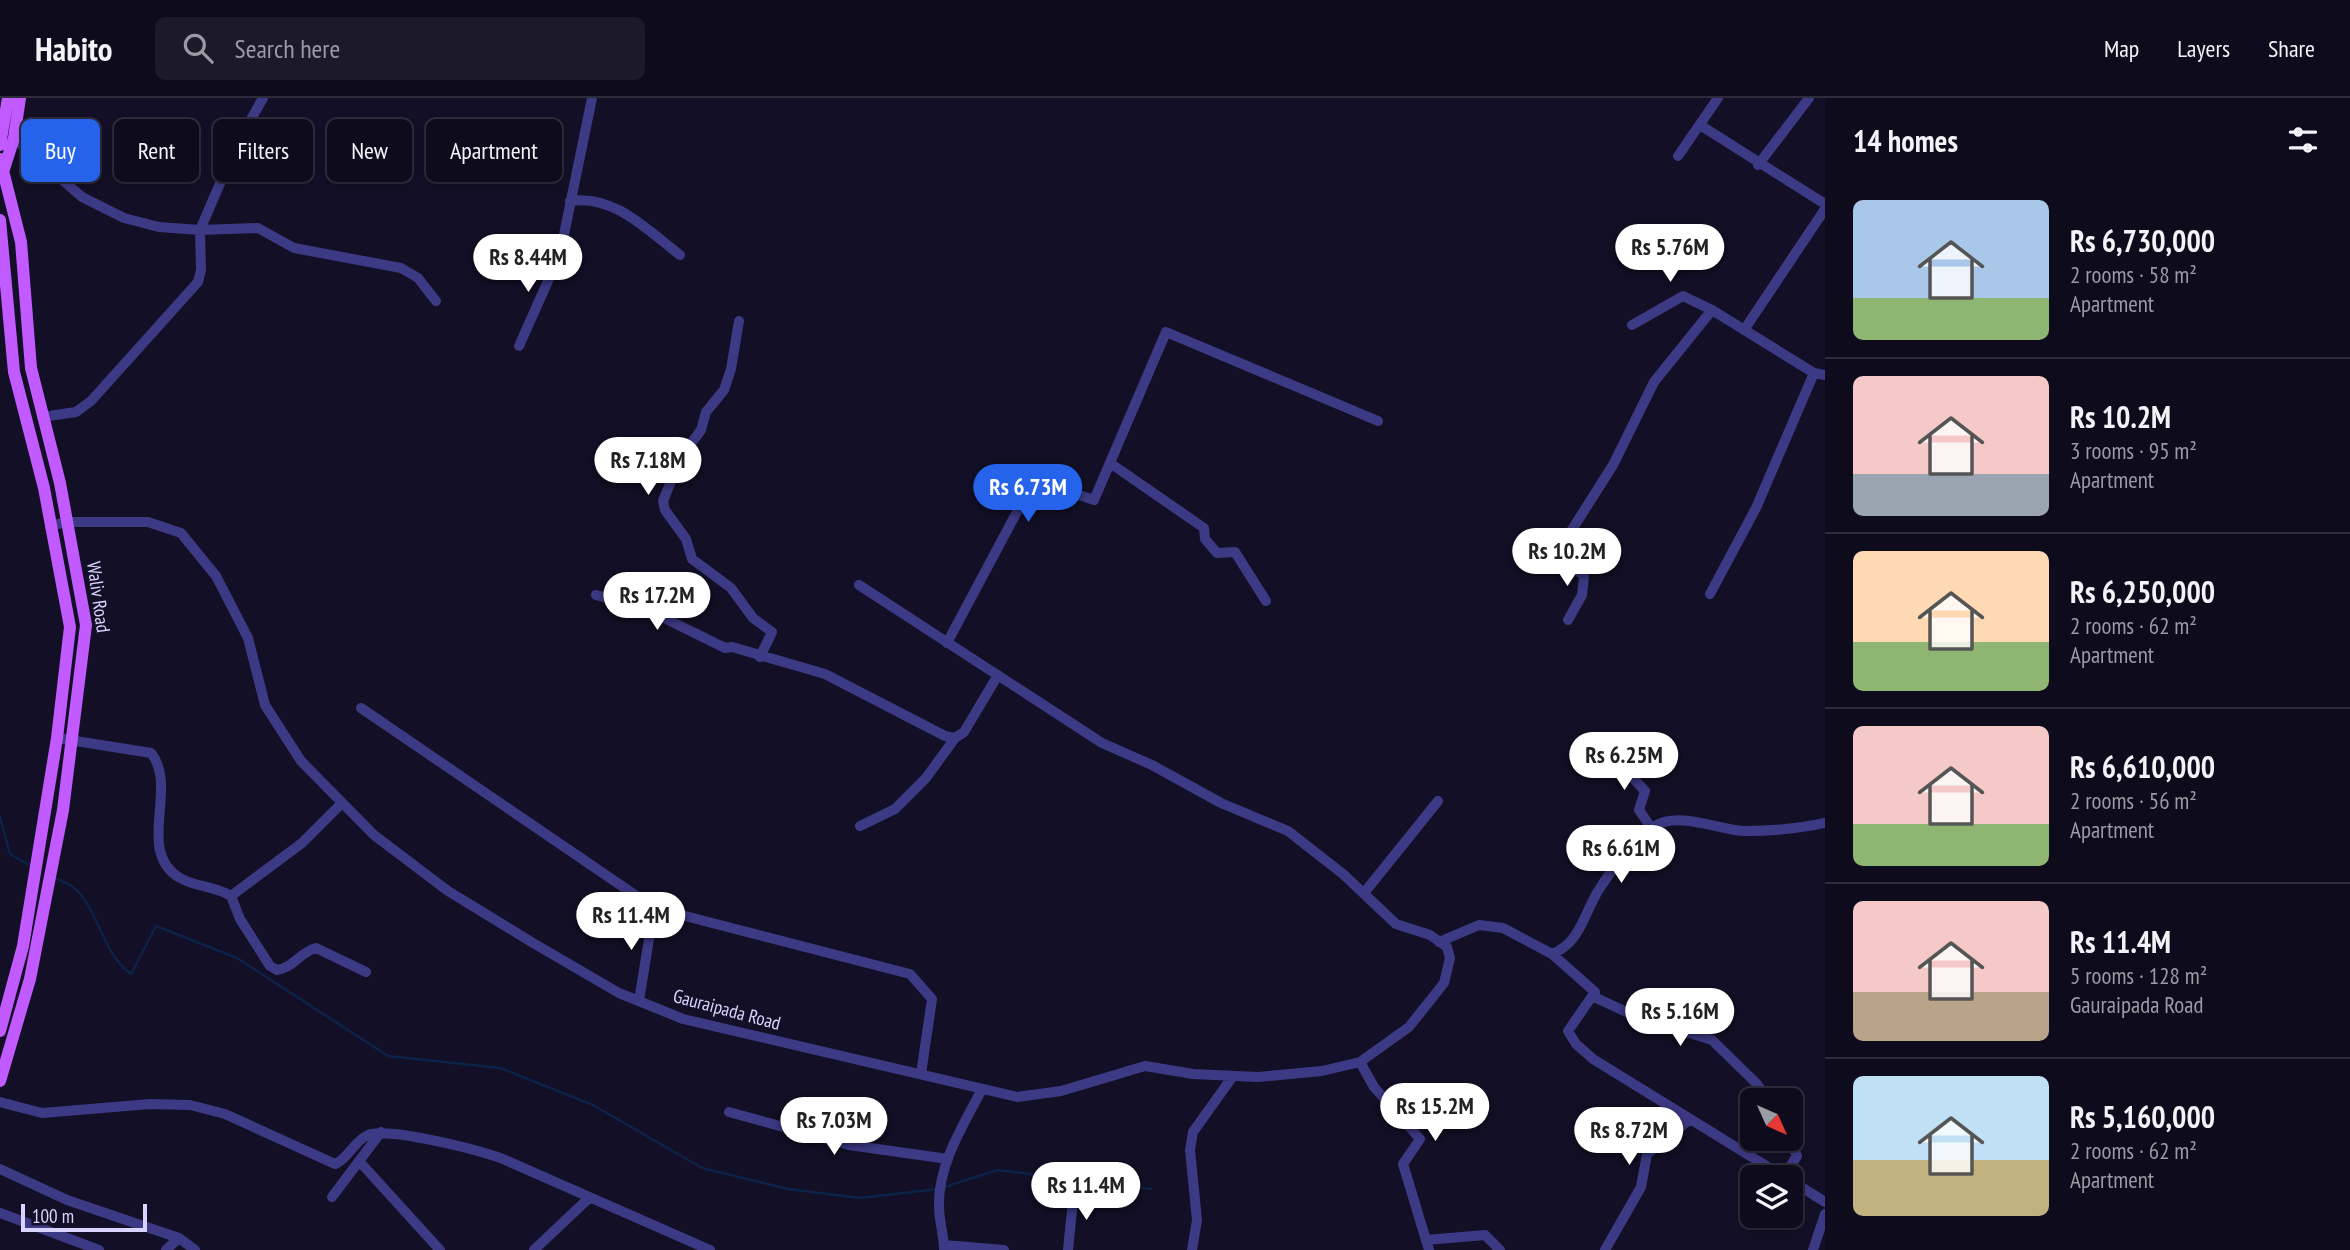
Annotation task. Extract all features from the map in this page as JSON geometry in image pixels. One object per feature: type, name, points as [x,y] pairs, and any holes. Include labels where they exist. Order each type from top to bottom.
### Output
[{"type":"main road","points":[[0,145],[8,98]]},
{"type":"main road","points":[[1,169],[14,138],[20,98]]},
{"type":"main road","name":"Waliv Road","points":[[0,1081],[30,979],[51,876],[74,740],[86,625],[60,483],[31,368],[21,242],[1,169]]},
{"type":"main road","name":"Waliv Road","points":[[0,220],[14,372],[44,488],[70,627],[57,738],[23,946],[0,1031]]},
{"type":"street","points":[[42,417],[76,412],[91,401],[191,293],[201,270],[200,230],[236,146],[263,98]]},
{"type":"street","points":[[519,346],[560,254],[592,98]]},
{"type":"street","points":[[1678,156],[1718,98]]},
{"type":"street","points":[[1758,165],[1809,98]]},
{"type":"street","points":[[1700,125],[1758,165],[1825,204]]},
{"type":"street","points":[[14,138],[89,201],[124,218],[159,227],[200,230],[258,228],[295,248],[351,261],[401,268],[418,278],[436,301]]},
{"type":"street","points":[[570,201],[598,201],[620,210],[680,255]]},
{"type":"street","points":[[1744,330],[1821,222],[1825,209]]},
{"type":"street","points":[[1632,325],[1682,296],[1712,310],[1814,373],[1825,375]]},
{"type":"street","points":[[1568,620],[1582,595],[1584,576],[1571,565],[1554,558],[1613,465],[1654,382],[1712,310]]},
{"type":"street","points":[[739,321],[724,390],[706,412],[702,430],[680,458],[664,492],[663,501],[665,510],[687,539],[692,559],[730,588],[753,618],[772,632],[760,657]]},
{"type":"street","points":[[947,643],[1034,480],[1094,500],[1166,332],[1378,421]]},
{"type":"street","points":[[1710,594],[1756,508],[1814,373]]},
{"type":"street","points":[[1110,463],[1204,528],[1205,539],[1217,553],[1235,552],[1266,601]]},
{"type":"street","name":"Gauraipada Road","points":[[50,526],[66,522],[148,522],[181,533],[216,576],[248,638],[265,705],[302,761],[374,835],[448,891],[533,943],[639,1001],[682,1019],[1017,1097],[1050,1093],[1145,1066],[1193,1074],[1258,1077],[1322,1071],[1360,1062],[1409,1027],[1444,983],[1450,958],[1447,947],[1439,942]]},
{"type":"street","points":[[859,585],[1102,743],[1152,765],[1221,803],[1288,831],[1364,893],[1396,924],[1430,935],[1439,942],[1479,925],[1503,929],[1552,954],[1595,992],[1568,1031],[1576,1044],[1593,1059],[1766,1165]]},
{"type":"street","points":[[596,595],[648,610],[725,648],[732,647],[825,674],[945,736],[956,738]]},
{"type":"street","points":[[860,826],[895,809],[926,778],[956,738],[964,732],[998,676]]},
{"type":"street","points":[[360,708],[653,908],[910,974],[932,999],[921,1074]]},
{"type":"street","points":[[57,738],[151,753],[160,767],[159,851],[165,865],[180,879],[231,896]]},
{"type":"street","points":[[1621,746],[1621,765],[1644,791],[1639,810],[1652,829]]},
{"type":"street","points":[[1364,893],[1438,802]]},
{"type":"street","points":[[231,896],[302,844],[342,803]]},
{"type":"street","points":[[1552,954],[1570,943],[1598,892],[1652,829],[1669,821],[1742,831],[1799,829],[1825,823]]},
{"type":"street","points":[[231,896],[240,919],[270,966],[277,970],[285,969],[307,951],[316,948],[366,972]]},
{"type":"street","points":[[639,1001],[653,908]]},
{"type":"street","points":[[1592,996],[1647,1020],[1712,1040],[1760,1088]]},
{"type":"street","points":[[1360,1062],[1374,1087],[1420,1139],[1403,1164],[1428,1245],[1485,1235],[1500,1250]]},
{"type":"street","points":[[1192,1250],[1197,1220],[1191,1181],[1191,1141],[1194,1132],[1233,1076]]},
{"type":"street","points":[[982,1088],[948,1159],[942,1180],[939,1205],[944,1247],[1004,1250]]},
{"type":"street","points":[[0,1102],[41,1112],[150,1104],[190,1105],[225,1114],[335,1164],[362,1138],[381,1132],[490,1154],[710,1250]]},
{"type":"street","points":[[729,1112],[849,1146],[948,1159]]},
{"type":"street","points":[[1605,1250],[1641,1187],[1647,1154],[1690,1119]]},
{"type":"street","points":[[332,1197],[381,1132]]},
{"type":"street","points":[[359,1161],[440,1250]]},
{"type":"street","points":[[0,1169],[67,1200],[179,1238],[195,1250]]},
{"type":"street","points":[[1803,1188],[1825,1202]]},
{"type":"street","points":[[1068,1250],[1074,1190]]},
{"type":"street","points":[[534,1250],[589,1198]]},
{"type":"street","points":[[0,1213],[99,1250]]},
{"type":"street","points":[[1813,1250],[1825,1214]]},
{"type":"street","points":[[166,1250],[179,1238]]},
{"type":"waterway","points":[[0,817],[10,854],[31,866]]},
{"type":"waterway","points":[[53,877],[73,887],[82,896],[106,943],[121,965],[131,974],[156,926],[237,958],[388,1056],[500,1068],[593,1105],[702,1168],[788,1189],[860,1198],[938,1189]]},
{"type":"waterway","points":[[945,1187],[997,1170],[1151,1189]]}]
